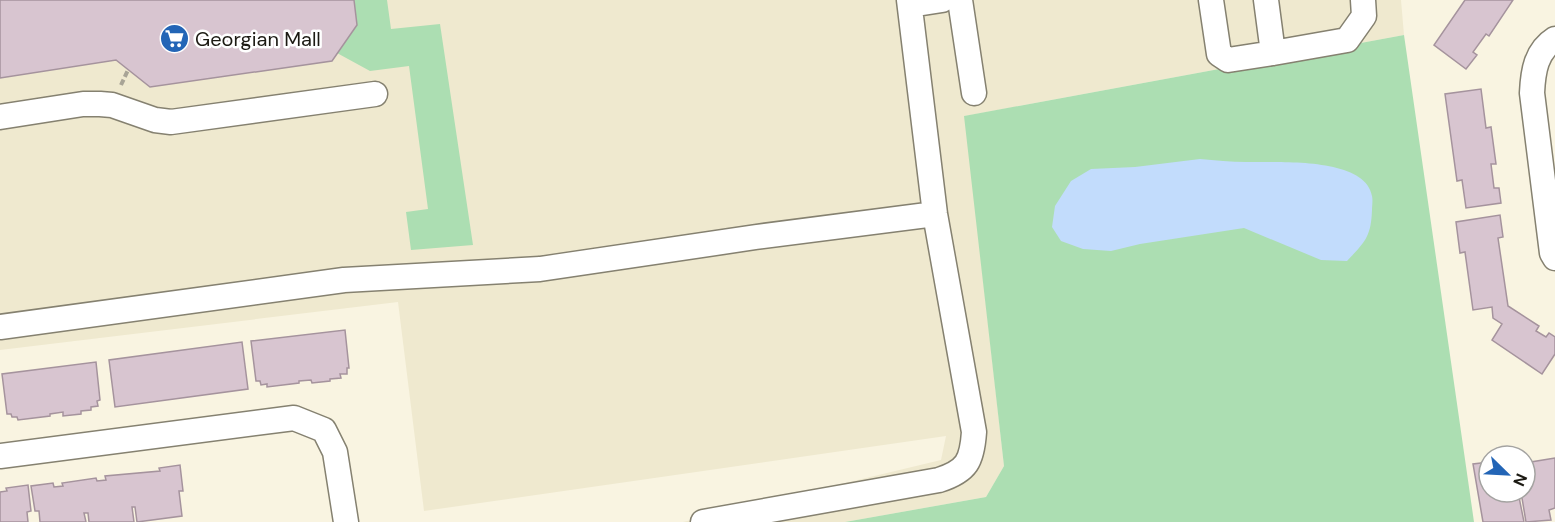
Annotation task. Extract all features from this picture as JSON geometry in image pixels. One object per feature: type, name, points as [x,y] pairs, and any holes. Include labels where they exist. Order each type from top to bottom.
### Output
[{"type":"street","points":[[703,522],[939,480],[956,475],[968,464],[973,450],[974,432],[935,214],[909,3],[942,0]]},
{"type":"street","points":[[960,0],[974,93]]},
{"type":"street","points":[[1211,0],[1219,54],[1228,60],[1347,40],[1364,16],[1363,0]]},
{"type":"street","points":[[1266,0],[1273,52]]},
{"type":"street","points":[[1555,39],[1542,50],[1536,62],[1532,84],[1552,252],[1555,258]]},
{"type":"street","points":[[0,117],[83,104],[100,104],[112,105],[155,120],[171,122],[375,94]]},
{"type":"street","points":[[0,327],[344,280],[540,269],[756,237],[935,214]]},
{"type":"street","points":[[0,456],[294,418],[324,430],[335,452],[346,522]]},
{"type":"shaded area","points":[[0,0],[1401,0],[1404,35],[965,116],[1004,466],[986,497],[845,522],[683,522],[941,460],[946,436],[424,511],[398,302],[0,350]]},
{"type":"green space","points":[[354,0],[387,0],[391,29],[440,24],[473,245],[411,250],[406,212],[428,209],[409,66],[370,71],[337,53],[357,25]]},
{"type":"green space","points":[[1404,35],[1474,522],[845,522],[986,497],[1004,466],[964,116]]},
{"type":"water","points":[[1200,159],[1317,164],[1353,174],[1366,183],[1372,196],[1370,227],[1366,238],[1347,261],[1321,260],[1244,228],[1140,244],[1111,251],[1083,249],[1061,241],[1052,227],[1055,206],[1071,181],[1091,169],[1135,167]]},
{"type":"building","name":"Georgian Mall","points":[[0,0],[354,0],[357,25],[332,61],[150,87],[116,60],[0,78]]},
{"type":"building","points":[[1465,0],[1513,0],[1489,36],[1486,34],[1473,52],[1477,55],[1466,69],[1434,45]]},
{"type":"building","points":[[1481,89],[1486,128],[1491,127],[1496,164],[1491,164],[1494,188],[1499,188],[1501,203],[1466,208],[1462,180],[1457,181],[1445,94]]},
{"type":"building","points":[[1500,215],[1503,237],[1498,238],[1508,306],[1539,326],[1536,331],[1546,337],[1549,333],[1555,337],[1555,354],[1542,374],[1492,340],[1502,324],[1493,318],[1492,307],[1473,310],[1465,252],[1460,253],[1456,222]]},
{"type":"building","points":[[345,330],[349,368],[347,368],[347,374],[340,374],[341,378],[312,383],[311,380],[299,381],[299,383],[267,387],[267,384],[261,385],[260,381],[256,381],[251,341]]},
{"type":"building","points":[[242,342],[248,389],[115,407],[109,360]]},
{"type":"building","points":[[96,362],[100,400],[97,401],[98,406],[91,407],[91,410],[81,411],[81,414],[63,416],[63,412],[18,420],[17,417],[7,414],[2,374]]},
{"type":"building","points":[[1555,458],[1555,508],[1549,510],[1551,520],[1526,522],[1523,504],[1537,504],[1537,461]]},
{"type":"building","points":[[1473,464],[1477,464],[1477,487]]},
{"type":"building","points":[[180,465],[183,491],[179,491],[182,516],[137,522],[135,507],[132,507],[134,522],[89,522],[88,513],[84,513],[86,522],[40,522],[39,511],[35,511],[31,486],[53,483],[54,487],[63,486],[62,483],[96,478],[97,481],[106,480],[105,476],[160,471],[159,468]]},
{"type":"building","points":[[28,485],[31,511],[27,512],[28,522],[0,522],[0,492],[7,491],[6,488]]},
{"type":"building","points":[[1480,504],[1520,504],[1524,522],[1483,522]]},
{"type":"place","name":"Georgian Mall","points":[[174,39]]}]
